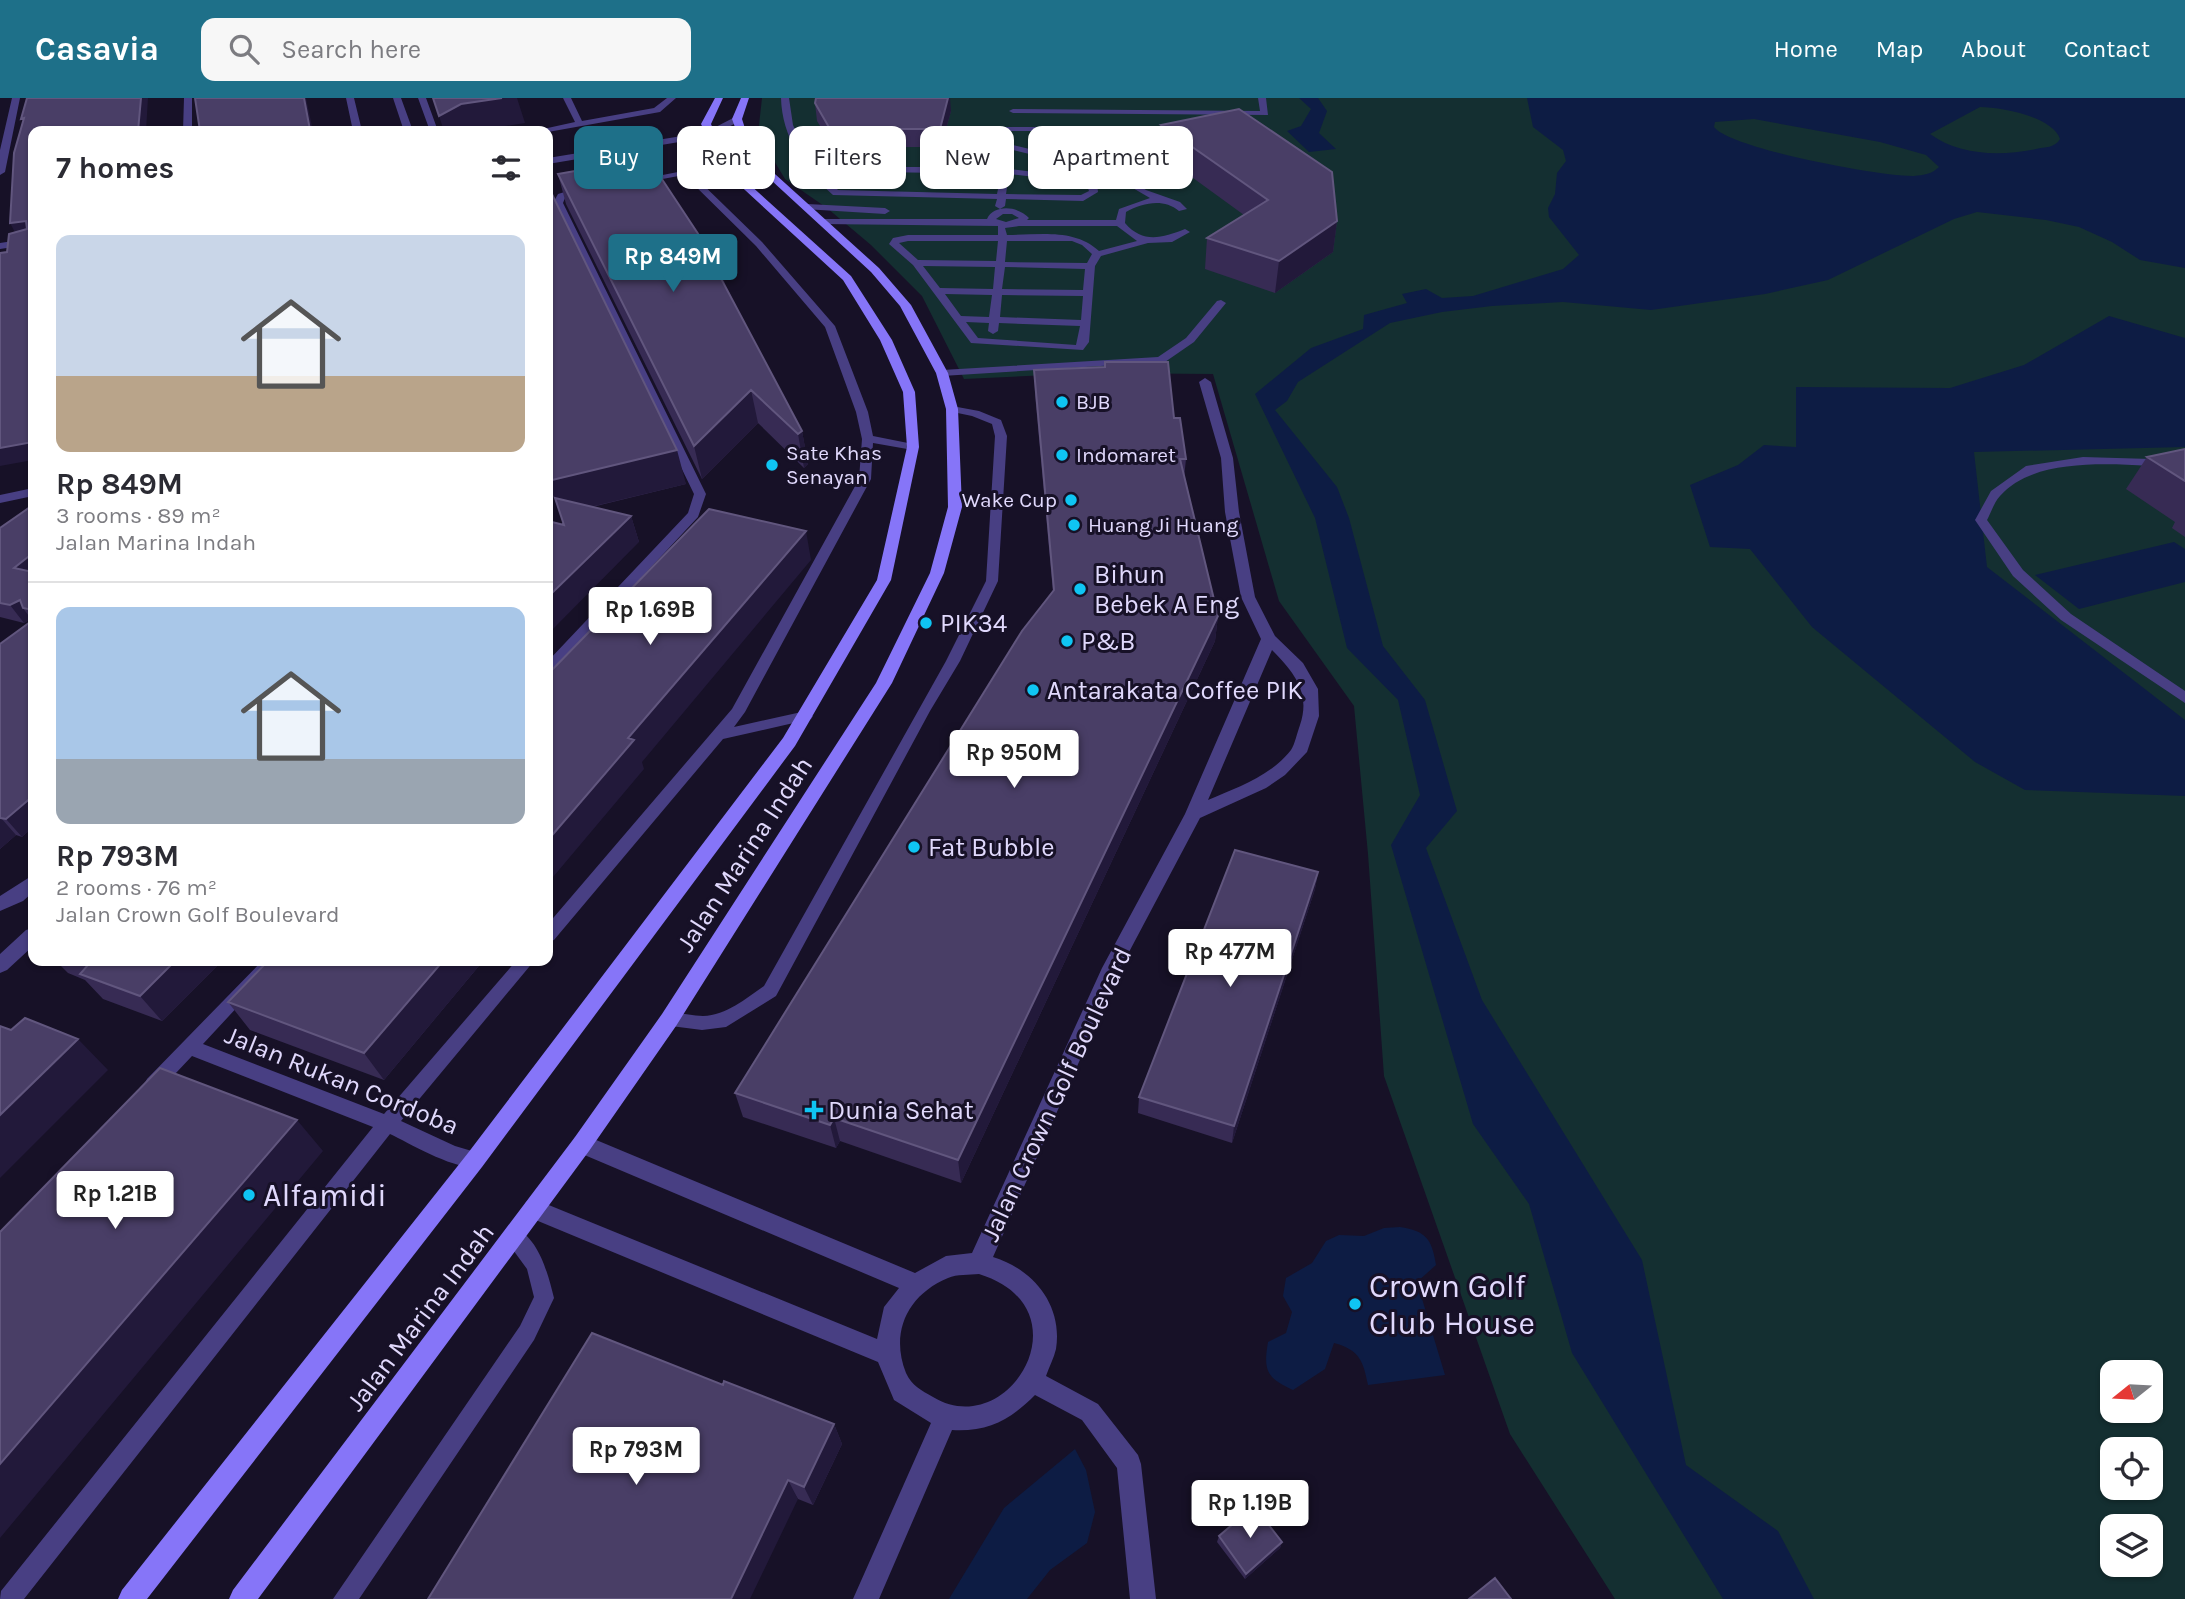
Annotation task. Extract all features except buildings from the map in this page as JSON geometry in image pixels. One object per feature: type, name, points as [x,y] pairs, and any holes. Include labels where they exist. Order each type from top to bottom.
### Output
[{"type":"main road","points":[[709,126],[719,98]]},
{"type":"main road","points":[[737,119],[745,98]]},
{"type":"main road","name":"Jalan Marina Indah","points":[[242,1599],[582,1144],[669,1020],[884,683],[937,573],[955,507],[952,409],[942,373],[905,305],[874,270],[754,157],[746,147],[737,119]]},
{"type":"main road","name":"Jalan Marina Indah","points":[[131,1599],[475,1160],[806,716],[884,580],[913,447],[909,391],[886,340],[847,278],[749,189]]},
{"type":"street","points":[[0,172],[16,98]]},
{"type":"street","points":[[188,98],[188,126]]},
{"type":"street","points":[[350,98],[357,126]]},
{"type":"street","points":[[397,98],[407,126]]},
{"type":"street","points":[[717,126],[737,119]]},
{"type":"street","points":[[553,149],[677,133]]},
{"type":"street","points":[[553,160],[677,135]]},
{"type":"street","points":[[0,246],[28,242]]},
{"type":"street","points":[[1194,814],[1260,783],[1279,771],[1299,752],[1311,716],[1310,689],[1298,667],[1269,639],[1248,597],[1233,512],[1227,457],[1205,382]]},
{"type":"street","points":[[0,499],[28,493]]},
{"type":"street","name":"Jalan Crown Golf Boulevard","points":[[979,1263],[1111,968],[1194,814],[1269,639]]},
{"type":"street","points":[[0,904],[17,896],[28,886]]},
{"type":"street","points":[[0,965],[28,940]]},
{"type":"street","points":[[582,1144],[916,1284]]},
{"type":"street","points":[[534,1209],[887,1354]]},
{"type":"street","points":[[979,1263],[1008,1272],[1030,1291],[1044,1318],[1044,1350],[1032,1381],[1006,1407],[971,1419],[945,1418],[902,1392],[887,1354],[892,1315],[916,1284],[946,1267],[979,1263]]},
{"type":"street","points":[[1032,1381],[1090,1412],[1129,1464],[1143,1599]]},
{"type":"street","points":[[866,1599],[945,1418]]},
{"type":"lane","points":[[422,98],[432,126]]},
{"type":"lane","points":[[567,98],[580,124]]},
{"type":"lane","points":[[553,128],[657,110],[672,98]]},
{"type":"lane","points":[[785,98],[784,110],[789,128]]},
{"type":"lane","points":[[1011,126],[1015,98]]},
{"type":"lane","points":[[1108,98],[1109,126]]},
{"type":"lane","points":[[1013,111],[1265,113],[1262,98]]},
{"type":"lane","points":[[831,189],[841,194],[1083,198],[1094,192],[1093,184],[1088,181],[1014,172]]},
{"type":"lane","points":[[553,664],[694,514],[700,494],[558,203],[561,196],[585,189]]},
{"type":"lane","points":[[553,929],[738,712],[865,480],[868,439],[862,412],[830,326],[759,244],[702,189]]},
{"type":"lane","points":[[991,344],[1003,237],[997,219],[1002,189]]},
{"type":"lane","points":[[1138,189],[1178,204],[1182,209]]},
{"type":"lane","points":[[821,221],[997,219],[1016,212],[1021,220],[1119,219],[1137,204],[1165,201]]},
{"type":"lane","points":[[807,207],[997,219]]},
{"type":"lane","points":[[1119,219],[1129,234],[1146,241]]},
{"type":"lane","points":[[1097,254],[1085,243],[1073,238],[896,240],[894,244],[916,263],[973,341],[1079,348],[1083,346],[1090,266],[1097,254],[1146,241],[1164,241],[1185,232]]},
{"type":"lane","points":[[916,263],[1090,266]]},
{"type":"lane","points":[[935,291],[1088,293]]},
{"type":"lane","points":[[942,373],[1161,360],[1190,340],[1221,303]]},
{"type":"lane","points":[[956,319],[1085,323]]},
{"type":"lane","points":[[669,1020],[702,1023],[726,1020],[770,991],[953,661],[992,581],[1001,436],[997,422],[975,413],[952,409]]},
{"type":"lane","points":[[868,439],[913,447]]},
{"type":"lane","points":[[2185,464],[2083,461],[2030,470],[1996,494],[1981,520],[2018,573],[2066,617],[2185,698]]},
{"type":"lane","points":[[718,735],[806,716]]},
{"type":"lane","name":"Jalan Rukan Cordoba","points":[[143,1096],[267,966]]},
{"type":"lane","points":[[9,1599],[387,1124],[522,966]]},
{"type":"lane","name":"Jalan Rukan Cordoba","points":[[190,1047],[387,1124],[452,1154],[475,1160]]},
{"type":"lane","points":[[345,1599],[527,1333],[544,1298],[536,1265],[513,1236]]},
{"type":"green space","points":[[762,98],[2185,98],[2185,1599],[1615,1599],[1510,1434],[1384,1076],[1354,706],[1279,601],[1213,374],[1092,373],[964,379],[922,296],[871,245],[799,189],[906,189],[906,126],[789,126],[789,182],[775,162],[775,126],[759,126]]},
{"type":"water","points":[[1299,98],[1318,98],[1327,111],[1319,133],[1336,149],[1309,152],[1287,131],[1301,126],[1311,109]]},
{"type":"water","points":[[1527,98],[2185,98],[2185,268],[2140,260],[2112,242],[2079,227],[2046,220],[1977,212],[1954,219],[1828,280],[1765,294],[1651,310],[1563,302],[1492,306],[1442,312],[1390,323],[1298,382],[1287,401],[1275,410],[1337,487],[1349,518],[1383,646],[1425,700],[1457,811],[1426,848],[1482,1000],[1642,1260],[1686,1465],[1778,1531],[1814,1599],[1723,1599],[1572,1353],[1529,1204],[1473,1124],[1391,845],[1420,795],[1398,700],[1347,648],[1315,518],[1255,394],[1311,348],[1363,329],[1364,315],[1407,303],[1402,294],[1426,289],[1442,298],[1473,296],[1563,269],[1579,255],[1549,217],[1548,208],[1555,194],[1557,173],[1566,161],[1563,150],[1533,127]],"holes":[[[1980,107],[2013,111],[2037,119],[2055,131],[2060,139],[2050,147],[1995,153],[1954,147],[1930,134]],[[1754,119],[1880,142],[1926,155],[1939,167],[1928,174],[1914,176],[1842,167],[1748,144],[1714,127],[1715,122]]]},
{"type":"water","points":[[2109,316],[2185,338],[2185,447],[1974,452],[1987,567],[2185,720],[2185,796],[2025,790],[1975,762],[1812,627],[1750,549],[1710,547],[1690,485],[1738,465],[1764,445],[1796,447],[1796,387],[1950,388],[2024,365]]},
{"type":"water","points":[[2174,542],[2185,549],[2185,582],[2079,609],[2035,575]]},
{"type":"water","name":"Crown Golf Club House","points":[[1400,1227],[1422,1234],[1432,1249],[1436,1265],[1417,1282],[1445,1375],[1368,1385],[1364,1369],[1355,1353],[1334,1343],[1325,1369],[1293,1390],[1277,1382],[1269,1372],[1266,1360],[1268,1342],[1286,1333],[1292,1312],[1283,1296],[1286,1278],[1312,1263],[1326,1241],[1339,1235],[1364,1236],[1384,1228]]},
{"type":"water","points":[[1075,1449],[1086,1470],[1095,1512],[1087,1543],[1050,1570],[1027,1599],[949,1599],[1004,1508]]},
{"type":"place","name":"BJB","points":[[1062,402]]},
{"type":"place","name":"Indomaret","points":[[1062,455]]},
{"type":"place","name":"Sate Khas Senayan","points":[[772,465]]},
{"type":"place","name":"Wake Cup","points":[[1071,500]]},
{"type":"place","name":"Huang Ji Huang","points":[[1074,525]]},
{"type":"place","name":"Bihun Bebek A Eng","points":[[1080,589]]},
{"type":"place","name":"PIK34","points":[[926,623]]},
{"type":"place","name":"P&B","points":[[1067,641]]},
{"type":"place","name":"Antarakata Coffee PIK","points":[[1033,690]]},
{"type":"place","name":"Fat Bubble","points":[[914,847]]},
{"type":"place","name":"Dunia Sehat","points":[[814,1110]]},
{"type":"place","name":"Alfamidi","points":[[249,1195]]},
{"type":"place","name":"Crown Golf Club House","points":[[1355,1304]]}]
